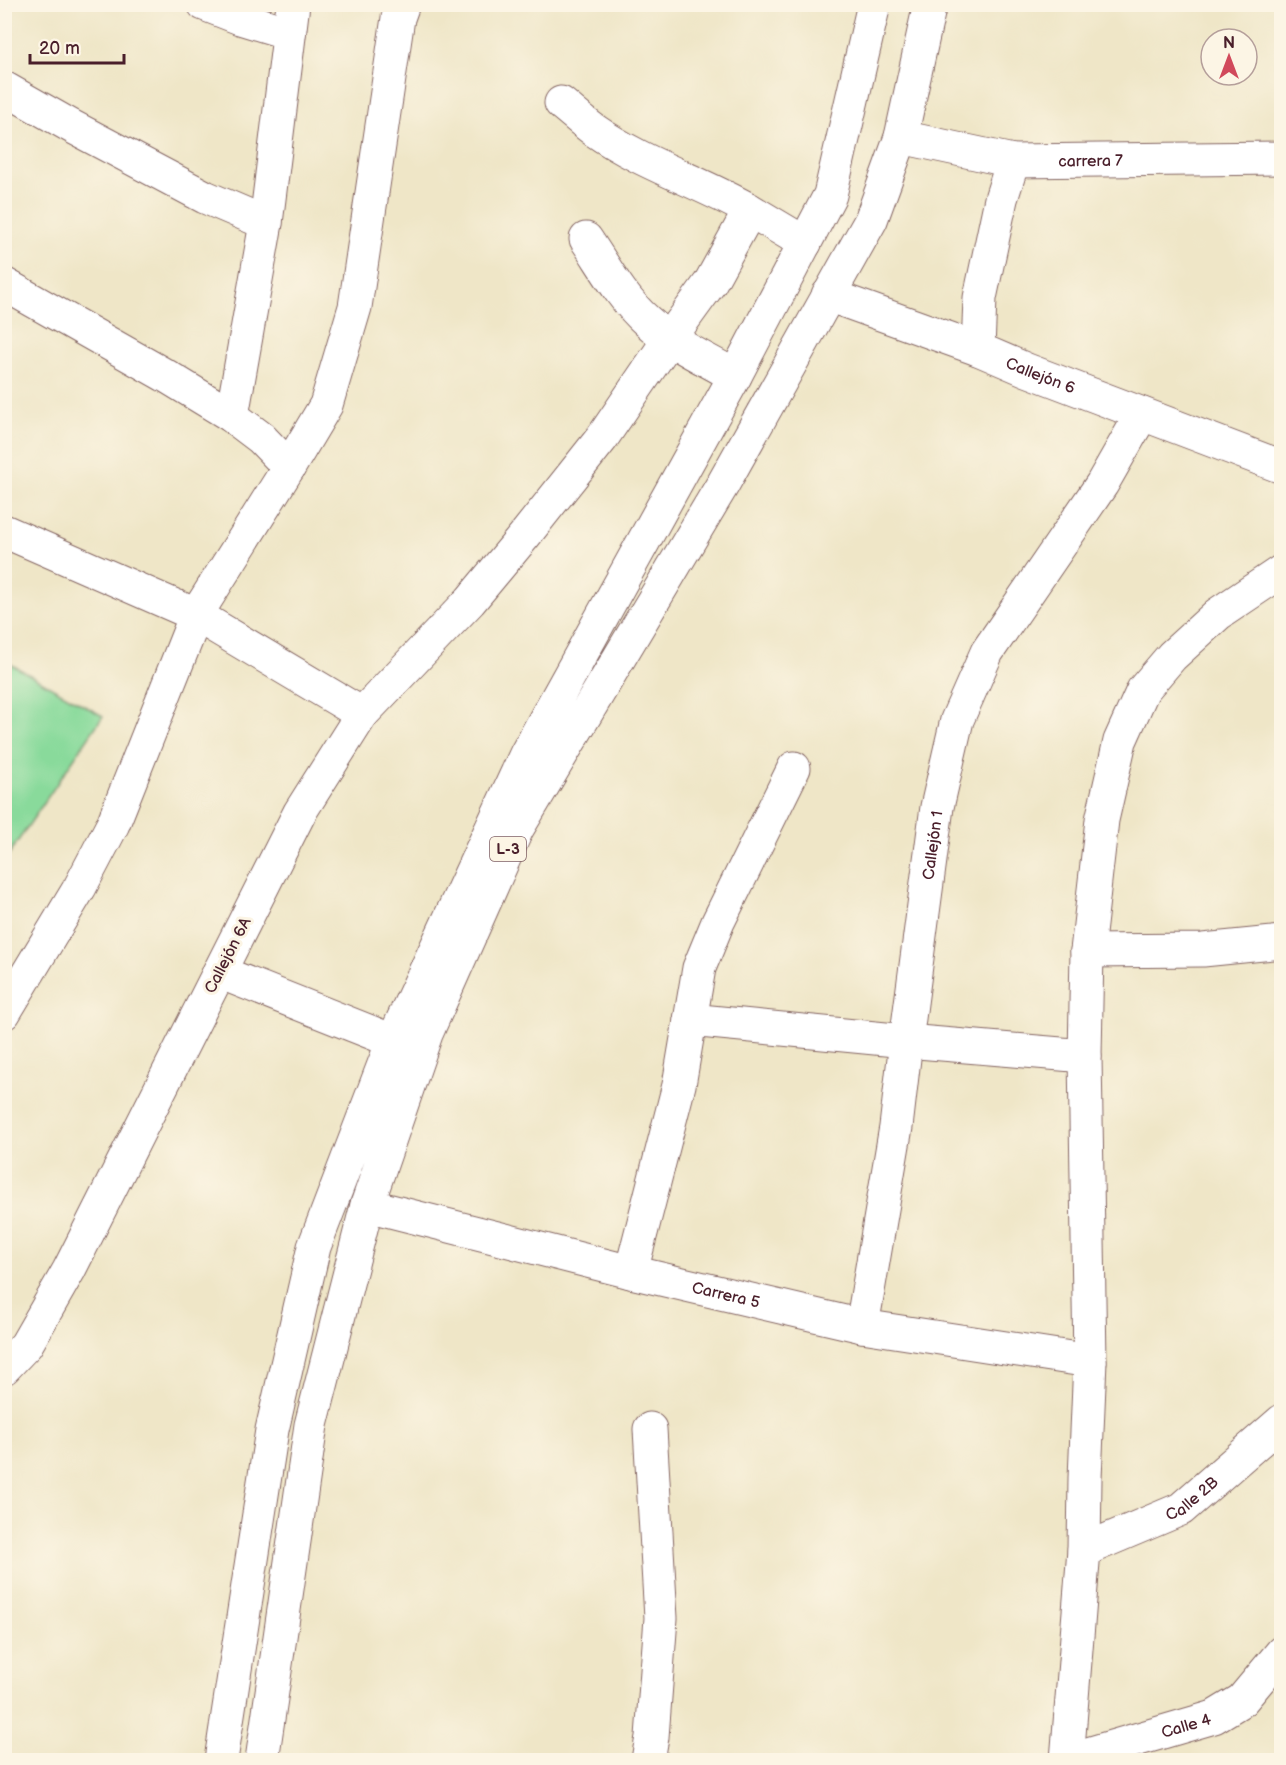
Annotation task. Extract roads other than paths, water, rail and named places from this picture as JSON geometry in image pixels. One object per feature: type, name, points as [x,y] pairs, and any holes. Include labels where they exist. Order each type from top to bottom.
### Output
[{"type":"street","points":[[204,4],[240,18],[291,19],[266,224],[232,416]]},
{"type":"street","points":[[4,1013],[80,887],[113,824],[196,615],[326,405],[355,307],[398,18],[402,4]]},
{"type":"street","name":"L-3","points":[[221,1761],[272,1430],[314,1247],[393,1041],[526,754],[735,376],[830,195],[874,4]]},
{"type":"street","name":"L-3","points":[[262,1761],[311,1425],[367,1205],[426,1034],[517,829],[723,484],[871,220],[901,137],[930,4]]},
{"type":"street","points":[[4,88],[205,198],[266,224]]},
{"type":"street","points":[[561,103],[594,130],[734,200],[805,243]]},
{"type":"street","name":"carrera 7","points":[[901,137],[1012,161],[1281,158]]},
{"type":"street","points":[[978,349],[980,298],[1001,199],[1012,161]]},
{"type":"street","name":"Callejón 6A","points":[[4,1368],[26,1345],[69,1270],[300,812],[362,714],[470,601],[602,438],[710,283],[743,223],[748,209]]},
{"type":"street","points":[[586,239],[631,303],[648,322],[670,338],[735,376]]},
{"type":"street","points":[[4,284],[232,416],[261,438],[289,467]]},
{"type":"street","name":"Callejón 6","points":[[828,295],[978,349],[1281,467]]},
{"type":"street","name":"Callejón 1","points":[[862,1326],[896,1127],[937,807],[957,720],[987,652],[1102,484],[1142,414]]},
{"type":"street","points":[[4,531],[196,615],[362,714]]},
{"type":"street","points":[[1067,1760],[1084,1550],[1084,1478],[1090,1361],[1084,1056],[1087,951],[1102,820],[1120,741],[1143,690],[1172,656],[1218,614],[1281,571]]},
{"type":"street","points":[[631,1272],[679,1085],[699,968],[718,922],[794,768]]},
{"type":"street","points":[[1087,951],[1203,950],[1281,942]]},
{"type":"street","points":[[219,972],[393,1041]]},
{"type":"street","points":[[690,1020],[1084,1056]]},
{"type":"street","name":"Carrera 5","points":[[367,1205],[631,1272],[862,1326],[1090,1361]]},
{"type":"street","name":"Calle 2B","points":[[1084,1550],[1181,1509],[1281,1421]]},
{"type":"street","points":[[648,1761],[652,1737],[661,1618],[650,1430]]},
{"type":"street","name":"Calle 4","points":[[1067,1760],[1214,1717],[1242,1700],[1281,1652]]}]
